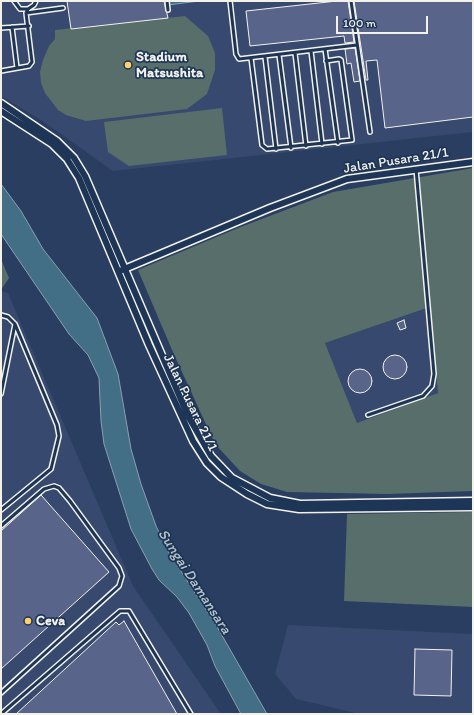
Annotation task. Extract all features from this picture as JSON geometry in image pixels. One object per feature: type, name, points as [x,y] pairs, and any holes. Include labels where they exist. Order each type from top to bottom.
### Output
[{"type":"street","name":"Jalan Pusara 21/1","points":[[1,103],[57,141],[74,158],[85,176],[149,345],[193,442],[211,468],[221,477],[246,494],[267,504],[299,509],[473,507]]},
{"type":"street","name":"Jalan Pusara 21/1","points":[[1,111],[46,140],[66,159],[79,178],[188,416],[211,456],[232,478],[270,498],[300,504],[473,501]]},
{"type":"street","name":"Jalan Pusara 21/1","points":[[121,270],[270,208],[347,179],[473,162]]},
{"type":"lane","points":[[14,1],[20,9],[27,11],[63,8]]},
{"type":"lane","points":[[27,11],[36,1]]},
{"type":"lane","points":[[167,1],[168,10]]},
{"type":"lane","points":[[230,1],[236,54],[239,59],[357,45]]},
{"type":"lane","points":[[351,1],[370,132]]},
{"type":"lane","points":[[1,71],[29,66],[32,62],[27,11]]},
{"type":"lane","points":[[1,28],[28,26]]},
{"type":"lane","points":[[12,27],[17,68]]},
{"type":"lane","points":[[325,50],[338,143]]},
{"type":"lane","points":[[311,51],[322,144]]},
{"type":"lane","points":[[295,53],[306,146]]},
{"type":"lane","points":[[279,55],[291,148]]},
{"type":"lane","points":[[264,56],[276,149]]},
{"type":"lane","points":[[251,58],[262,145],[267,150],[338,143],[352,140],[342,60],[326,61]]},
{"type":"lane","points":[[368,415],[423,396],[432,386],[434,374],[416,169]]},
{"type":"lane","points":[[1,315],[8,317],[15,324],[57,425],[59,436],[51,469],[1,510]]},
{"type":"lane","points":[[1,394],[15,324]]},
{"type":"lane","points":[[1,526],[44,489],[54,486],[59,488],[119,568],[122,576],[119,586],[1,693]]},
{"type":"lane","points":[[1,714],[120,611],[129,611],[191,714]]},
{"type":"shaded area","points":[[1,1],[473,1],[473,132],[113,171],[44,122],[1,96]]},
{"type":"shaded area","points":[[168,1],[199,1],[168,5]]},
{"type":"shaded area","points":[[1,184],[21,211],[43,249],[97,318],[118,374],[131,449],[141,484],[156,526],[169,553],[216,625],[267,714],[241,714],[215,666],[207,645],[189,613],[177,597],[159,580],[131,529],[104,444],[101,421],[99,378],[88,355],[69,334],[1,234]]},
{"type":"shaded area","points":[[1,291],[8,293],[133,586],[221,714],[1,714]]},
{"type":"shaded area","points":[[431,307],[438,393],[357,423],[325,343]]},
{"type":"shaded area","points":[[288,625],[473,634],[473,714],[360,714],[296,699],[275,674]]},
{"type":"green space","name":"Stadium Matsushita","points":[[185,16],[208,36],[215,53],[215,70],[207,94],[187,109],[86,121],[66,115],[58,110],[45,93],[41,83],[40,72],[49,46],[55,39],[55,30]]},
{"type":"green space","points":[[222,108],[227,155],[129,166],[108,152],[104,122]]},
{"type":"green space","points":[[473,168],[473,491],[388,494],[287,492],[261,484],[240,471],[215,444],[172,350],[138,270],[238,228],[333,192]],"holes":[[[430,307],[438,393],[357,423],[325,343]]]},
{"type":"green space","points":[[1,259],[9,278],[1,290]]},
{"type":"green space","points":[[473,512],[473,607],[344,601],[347,514]]},
{"type":"building","points":[[67,1],[164,1],[168,18],[71,29]]},
{"type":"building","points":[[348,1],[354,42],[345,43],[344,36],[250,46],[246,11]]},
{"type":"building","points":[[354,1],[473,1],[473,117],[385,128],[377,60],[366,61],[368,80],[366,80]]},
{"type":"building","points":[[355,48],[360,81],[354,82],[351,63],[347,64],[345,49]]},
{"type":"building","points":[[404,320],[406,328],[400,330],[397,323]]},
{"type":"building","points":[[395,355],[400,356],[406,362],[406,372],[400,378],[395,379],[390,378],[384,372],[383,367],[384,362],[390,356]]},
{"type":"building","points":[[360,369],[365,370],[371,376],[371,386],[365,392],[360,393],[355,392],[349,386],[348,381],[349,376],[355,370]]},
{"type":"building","name":"Ceva","points":[[41,495],[109,572],[1,669],[1,531]]},
{"type":"building","points":[[124,621],[177,714],[16,714],[116,622],[119,625]]},
{"type":"building","points":[[415,649],[452,650],[451,696],[414,695]]},
{"type":"place","name":"Stadium Matsushita","points":[[128,65]]},
{"type":"place","name":"Ceva","points":[[28,621]]},
{"type":"water label","name":"Sungai Damansara","points":[[194,582]]}]
